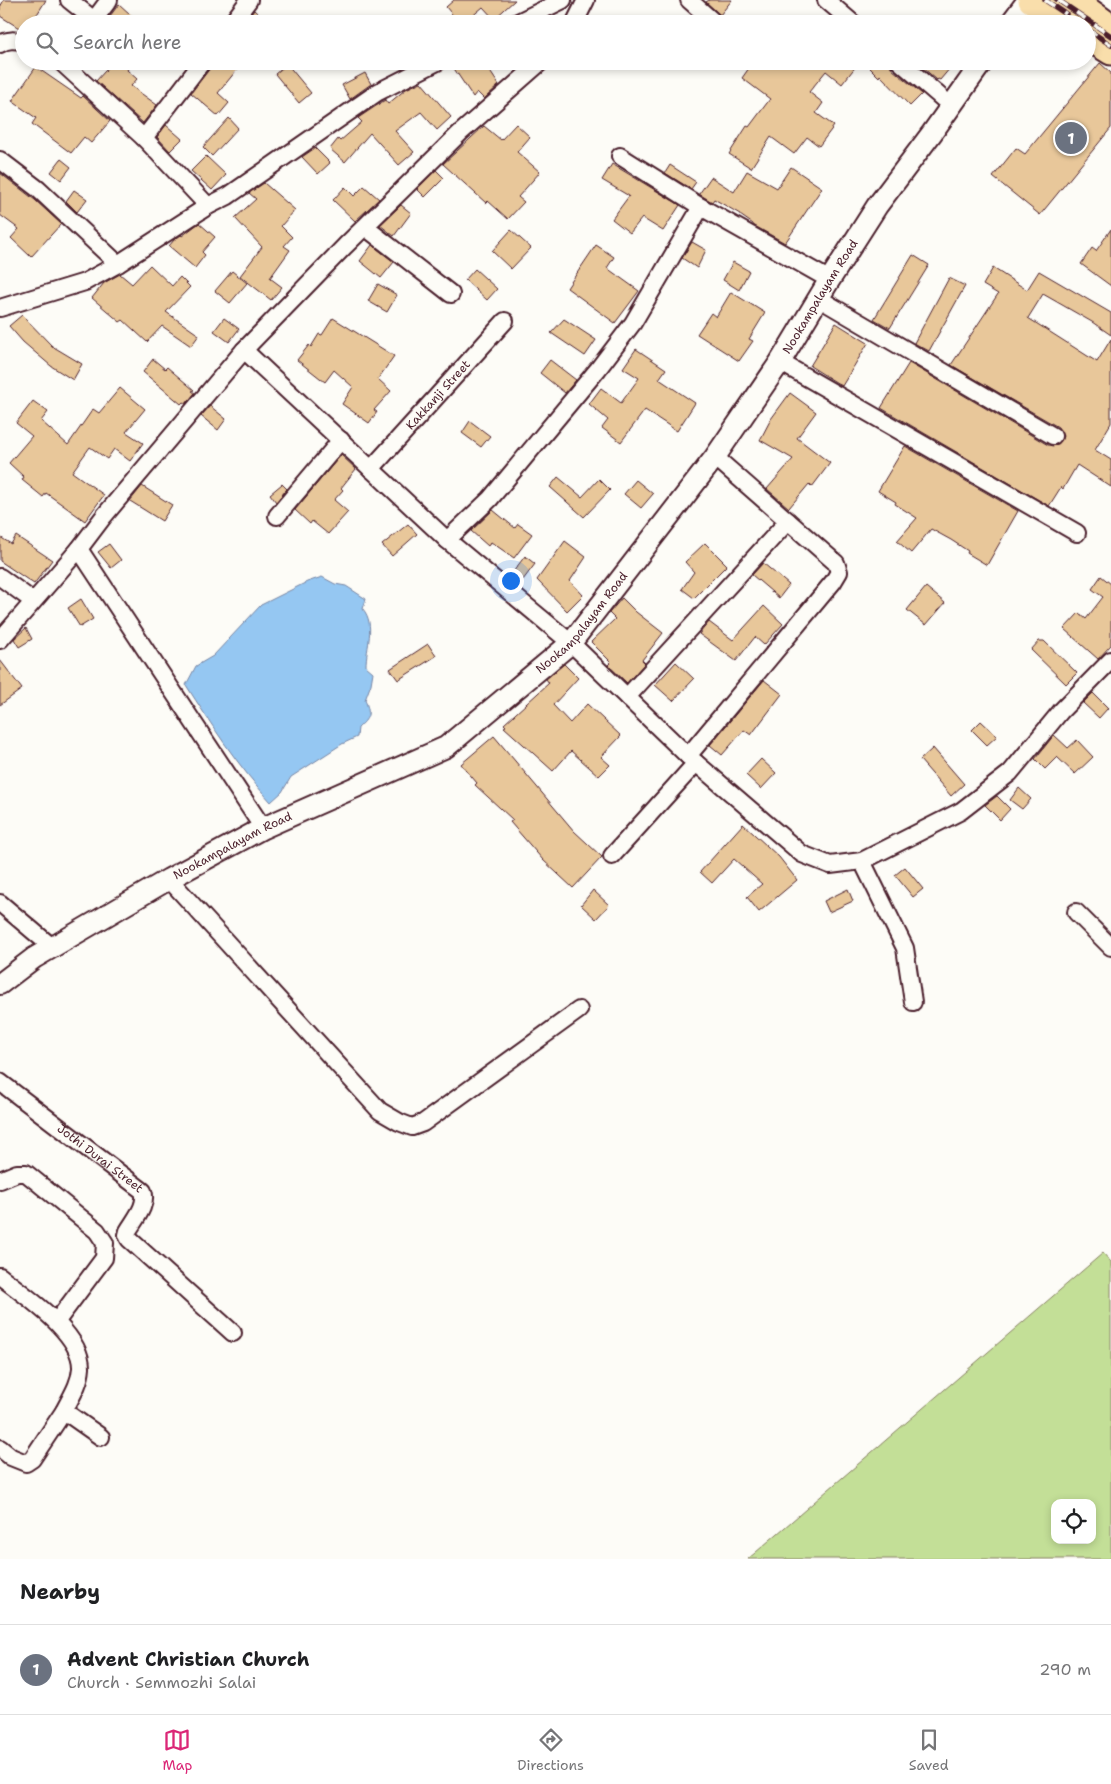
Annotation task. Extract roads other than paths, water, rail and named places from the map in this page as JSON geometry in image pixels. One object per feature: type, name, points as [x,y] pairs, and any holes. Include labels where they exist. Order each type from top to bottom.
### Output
[{"type":"main road","points":[[1029,0],[1053,15]]},
{"type":"main road","points":[[1074,0],[1095,15]]},
{"type":"main road","points":[[1096,15],[1111,26]]},
{"type":"main road","points":[[1096,43],[1111,52]]},
{"type":"street","points":[[69,0],[85,15]]},
{"type":"street","points":[[98,15],[109,0]]},
{"type":"street","points":[[238,15],[249,0]]},
{"type":"street","points":[[532,15],[561,0]]},
{"type":"street","points":[[578,15],[586,0]]},
{"type":"street","points":[[689,0],[706,15]]},
{"type":"street","points":[[826,0],[844,15]]},
{"type":"street","points":[[1017,15],[1029,0]]},
{"type":"street","points":[[0,44],[5,41],[15,40]]},
{"type":"street","points":[[70,70],[144,138],[208,206]]},
{"type":"street","points":[[144,138],[196,70]]},
{"type":"street","points":[[0,308],[85,282],[118,264],[208,206],[228,196],[378,92],[421,70]]},
{"type":"street","points":[[0,640],[79,549],[104,516],[244,350],[460,133],[532,70]]},
{"type":"street","points":[[909,70],[950,105]]},
{"type":"street","name":"Nookampalayam Road","points":[[0,984],[52,947],[169,879],[263,828],[446,747],[570,643],[714,456],[780,362],[818,298],[877,206],[976,70]]},
{"type":"street","points":[[620,156],[700,207],[830,280]]},
{"type":"street","points":[[0,160],[38,189],[118,264]]},
{"type":"street","points":[[447,540],[490,499],[598,369],[632,323],[700,207]]},
{"type":"street","points":[[365,227],[451,294]]},
{"type":"street","points":[[818,298],[1053,436]]},
{"type":"street","name":"Kakkanji Street","points":[[371,469],[505,321]]},
{"type":"street","points":[[244,350],[447,540],[570,643],[692,759],[802,854],[830,865],[862,861],[961,811],[1010,773],[1061,711],[1111,660]]},
{"type":"street","points":[[780,362],[1077,534]]},
{"type":"street","points":[[277,516],[340,440]]},
{"type":"street","points":[[612,856],[692,759],[839,572],[836,563],[714,456]]},
{"type":"street","points":[[627,697],[788,520]]},
{"type":"street","points":[[79,549],[263,828]]},
{"type":"street","points":[[0,577],[33,601]]},
{"type":"street","points":[[862,861],[905,948],[913,1002]]},
{"type":"street","points":[[169,879],[380,1111],[412,1127],[423,1123],[580,1010]]},
{"type":"street","points":[[0,904],[52,947]]},
{"type":"street","points":[[1076,912],[1111,948]]},
{"type":"street","name":"Jothi Durai Street","points":[[0,1082],[143,1192],[146,1198],[128,1231],[129,1239],[232,1334]]},
{"type":"street","points":[[0,1180],[17,1173],[26,1173],[96,1232],[105,1244],[104,1258],[57,1321]]},
{"type":"street","points":[[0,1276],[57,1321],[79,1354],[81,1368],[78,1384],[64,1410],[32,1459],[26,1463],[12,1457],[0,1448]]},
{"type":"street","points":[[64,1410],[101,1438]]},
{"type":"water","points":[[322,577],[335,584],[346,586],[366,599],[363,609],[367,615],[370,629],[366,666],[373,672],[365,700],[368,716],[358,728],[357,737],[342,744],[291,777],[282,792],[271,802],[236,760],[186,685],[196,666],[213,656],[261,605],[307,582]]},
{"type":"railway","points":[[1045,0],[1066,14]]},
{"type":"railway","points":[[1058,0],[1080,15]]},
{"type":"railway","points":[[1096,26],[1111,36]]},
{"type":"railway","points":[[1096,35],[1111,45]]},
{"type":"place","name":"Advent Christian Church","points":[[1071,138]]}]
